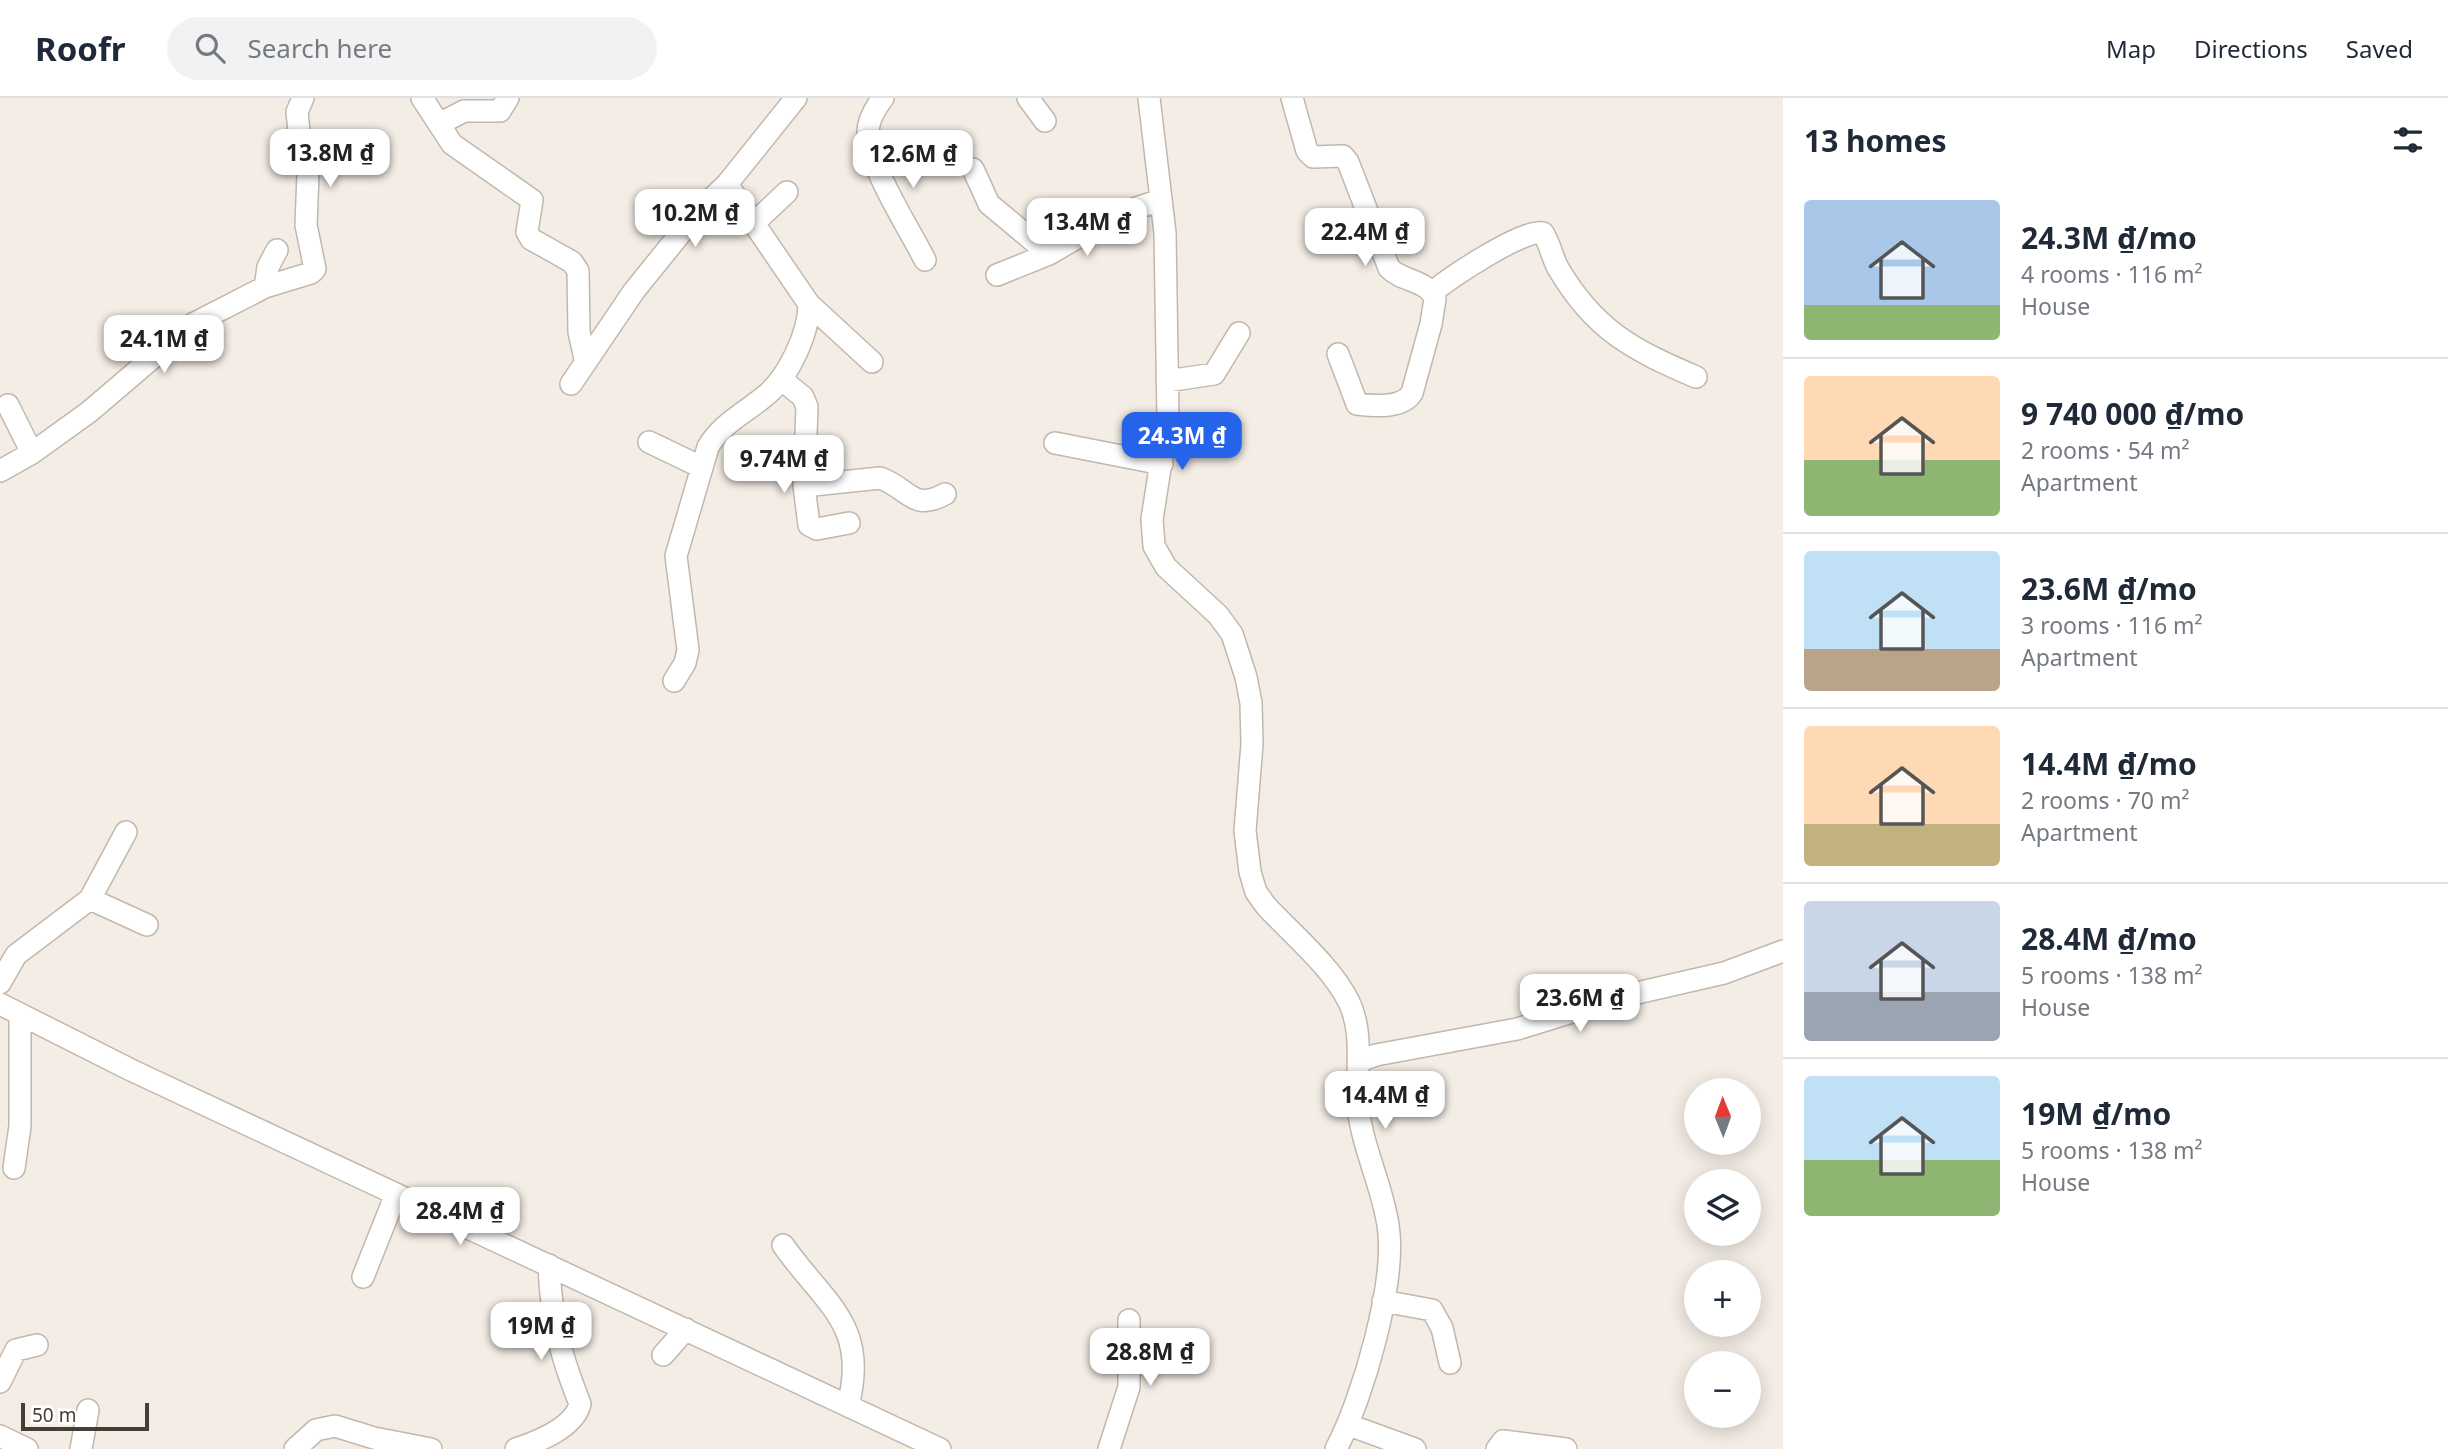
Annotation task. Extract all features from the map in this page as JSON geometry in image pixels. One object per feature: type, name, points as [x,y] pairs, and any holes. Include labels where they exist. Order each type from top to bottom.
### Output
[{"type":"street","points":[[0,471],[32,453],[89,412],[191,325],[265,287],[311,273],[315,269],[306,225],[308,174],[301,150],[297,112],[303,98]]},
{"type":"street","points":[[422,98],[441,123],[452,144],[532,200],[527,232],[531,239],[572,262],[578,271],[579,332],[585,359]]},
{"type":"street","points":[[441,123],[464,111],[500,111],[508,98]]},
{"type":"street","points":[[571,384],[585,359],[642,281],[697,214],[727,184],[796,98]]},
{"type":"street","points":[[883,98],[875,109],[868,130],[872,157],[925,260]]},
{"type":"street","points":[[1028,98],[1045,121]]},
{"type":"street","points":[[1149,98],[1165,233],[1168,418],[1152,519],[1154,546],[1166,567],[1218,615],[1231,634],[1246,677],[1251,703],[1252,744],[1245,823],[1255,892],[1339,985],[1350,1004],[1359,1061],[1361,1121],[1388,1222],[1391,1248],[1382,1301],[1360,1395],[1349,1425],[1336,1449]]},
{"type":"street","points":[[1292,98],[1307,151],[1313,157],[1343,156],[1348,162],[1389,268],[1396,275],[1433,292],[1435,304],[1431,324],[1409,398],[1394,404],[1357,404],[1338,354]]},
{"type":"street","points":[[973,169],[989,204],[1049,254]]},
{"type":"street","points":[[727,184],[810,304],[872,362]]},
{"type":"street","points":[[754,223],[787,192]]},
{"type":"street","points":[[997,275],[1049,254],[1101,222],[1161,200]]},
{"type":"street","points":[[1433,292],[1448,278],[1522,237],[1536,231],[1543,233],[1557,266],[1597,320],[1634,349],[1696,377]]},
{"type":"street","points":[[265,287],[268,267],[277,250]]},
{"type":"street","points":[[674,681],[685,663],[688,650],[676,556],[701,467],[716,434],[768,395],[781,379],[809,321],[810,304]]},
{"type":"street","points":[[1167,382],[1214,374],[1238,333]]},
{"type":"street","points":[[781,379],[803,397],[807,407],[804,486],[809,525],[817,529],[849,523]]},
{"type":"street","points":[[8,405],[32,453]]},
{"type":"street","points":[[649,442],[701,467]]},
{"type":"street","points":[[1055,443],[1162,464]]},
{"type":"street","points":[[804,486],[880,478],[891,482],[920,502],[931,501],[945,494]]},
{"type":"street","points":[[0,983],[16,955],[90,899],[126,832]]},
{"type":"street","points":[[90,899],[147,925]]},
{"type":"street","points":[[1359,1061],[1376,1055],[1460,1041],[1542,1023],[1624,996],[1724,973],[1783,951]]},
{"type":"street","points":[[0,1004],[396,1194],[940,1449]]},
{"type":"street","points":[[14,1168],[20,1126],[20,1015]]},
{"type":"street","points":[[363,1277],[396,1194]]},
{"type":"street","points":[[783,1245],[833,1307],[852,1341],[854,1383],[848,1406]]},
{"type":"street","points":[[516,1449],[554,1432],[578,1412],[580,1404],[558,1348],[548,1265]]},
{"type":"street","points":[[1382,1301],[1432,1310],[1442,1328],[1450,1363]]},
{"type":"street","points":[[1109,1449],[1129,1387],[1129,1320]]},
{"type":"street","points":[[663,1355],[686,1329]]},
{"type":"street","points":[[0,1382],[16,1350],[37,1345]]},
{"type":"street","points":[[81,1449],[88,1410]]},
{"type":"street","points":[[1349,1425],[1415,1449]]},
{"type":"street","points":[[295,1449],[316,1430],[335,1426],[374,1438],[431,1449]]},
{"type":"street","points":[[0,1436],[27,1449]]},
{"type":"street","points":[[1497,1449],[1503,1441],[1566,1449]]}]
